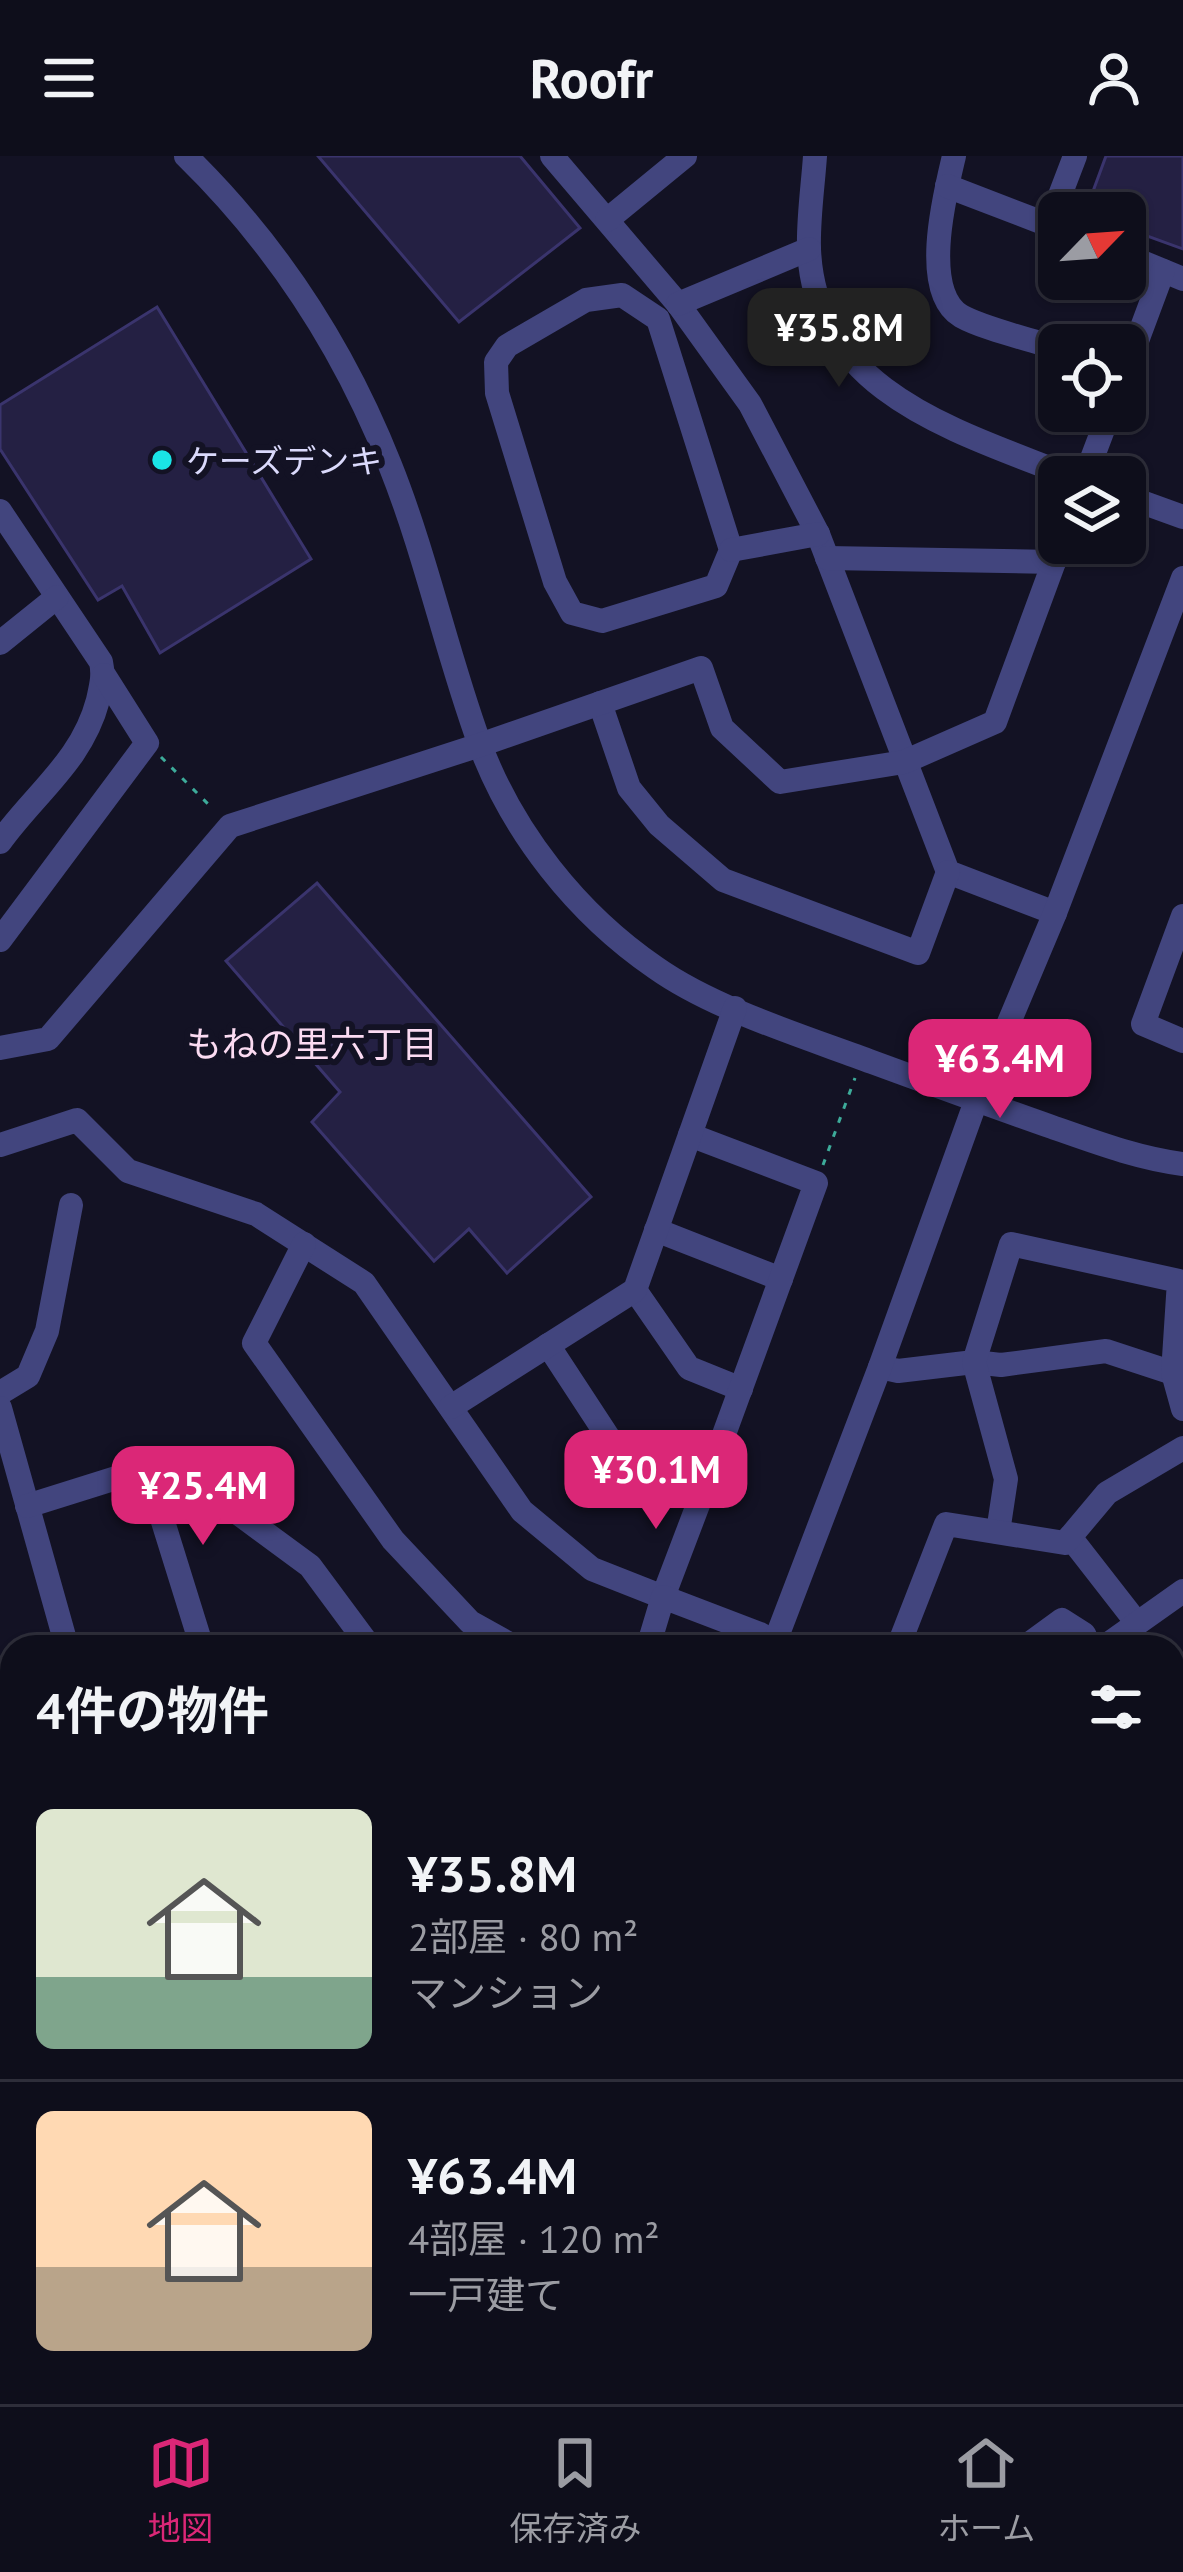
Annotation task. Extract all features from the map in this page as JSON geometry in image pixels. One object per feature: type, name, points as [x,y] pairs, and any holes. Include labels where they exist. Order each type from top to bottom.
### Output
[{"type":"street","points":[[186,156],[289,273],[359,395],[391,466],[480,745],[514,814],[549,869],[591,915],[656,969],[710,998],[976,1101],[1126,1153],[1183,1164]]},
{"type":"street","points":[[552,156],[678,304],[750,404],[818,534],[948,872],[918,953],[723,880],[659,825],[629,788],[600,703]]},
{"type":"street","points":[[607,220],[685,156]]},
{"type":"street","points":[[815,156],[809,249],[823,311],[837,338],[889,394],[943,424],[1038,463]]},
{"type":"street","points":[[955,156],[937,265],[950,307],[963,317],[1038,342]]},
{"type":"street","points":[[1064,192],[1075,156]]},
{"type":"street","points":[[947,186],[1038,220]]},
{"type":"street","points":[[678,304],[809,249]]},
{"type":"street","points":[[1146,330],[1173,275]]},
{"type":"street","points":[[622,295],[658,319],[731,550],[716,586],[602,621],[572,613],[555,582],[497,393],[496,362],[507,346],[586,300],[622,295]]},
{"type":"street","points":[[1146,504],[1183,517]]},
{"type":"street","points":[[0,512],[101,662],[104,675],[147,743],[0,940]]},
{"type":"street","points":[[731,550],[818,534]]},
{"type":"street","points":[[827,558],[1038,553]]},
{"type":"street","points":[[0,1048],[48,1039],[230,826],[701,668],[722,728],[780,782],[904,762],[995,722],[1054,564]]},
{"type":"street","points":[[781,1635],[976,1101],[1055,913],[1183,578]]},
{"type":"street","points":[[0,643],[57,597]]},
{"type":"street","points":[[3,829],[70,760],[92,724],[104,675]]},
{"type":"street","points":[[948,872],[1055,913]]},
{"type":"street","points":[[1183,916],[1143,1024],[1183,1041]]},
{"type":"street","points":[[451,1407],[635,1290],[736,1008]]},
{"type":"street","points":[[0,1145],[77,1120],[128,1172],[256,1214],[304,1244],[364,1283],[522,1511],[592,1569],[761,1635]]},
{"type":"street","points":[[652,1635],[816,1183],[690,1135]]},
{"type":"street","points":[[0,1394],[28,1376],[47,1330],[70,1205]]},
{"type":"street","points":[[656,1230],[781,1279]]},
{"type":"street","points":[[304,1244],[254,1343],[393,1540],[470,1622],[493,1635]]},
{"type":"street","points":[[998,1532],[1006,1479],[974,1362],[1011,1244],[1179,1281],[1178,1373],[1183,1409]]},
{"type":"street","points":[[635,1290],[689,1368],[741,1389]]},
{"type":"street","points":[[548,1345],[620,1455],[704,1489]]},
{"type":"street","points":[[880,1367],[898,1371],[974,1362],[1000,1365],[1106,1351],[1178,1373]]},
{"type":"street","points":[[0,1408],[65,1635]]},
{"type":"street","points":[[903,1635],[946,1524],[1065,1543],[1107,1493],[1183,1448]]},
{"type":"street","points":[[27,1506],[180,1458],[238,1514],[310,1567],[361,1635]]},
{"type":"street","points":[[146,1467],[198,1635]]},
{"type":"street","points":[[1070,1537],[1138,1623]]},
{"type":"street","points":[[1121,1635],[1180,1598]]},
{"type":"street","points":[[1041,1635],[1062,1620],[1084,1635]]},
{"type":"path","points":[[147,743],[230,826]]},
{"type":"path","points":[[816,1183],[862,1058]]},
{"type":"building","points":[[318,156],[520,156],[580,228],[459,322]]},
{"type":"building","points":[[1106,156],[1183,156],[1183,249],[1146,236],[1146,192],[1093,192]]},
{"type":"building","points":[[157,307],[311,559],[160,653],[122,586],[98,600],[0,449],[0,405]]},
{"type":"building","points":[[317,883],[591,1197],[507,1273],[469,1229],[434,1261],[312,1122],[340,1092],[226,961]]},
{"type":"place","name":"ケーズデンキ","points":[[162,460]]},
{"type":"district","name":"もねの里六丁目","points":[[312,1043]]}]
